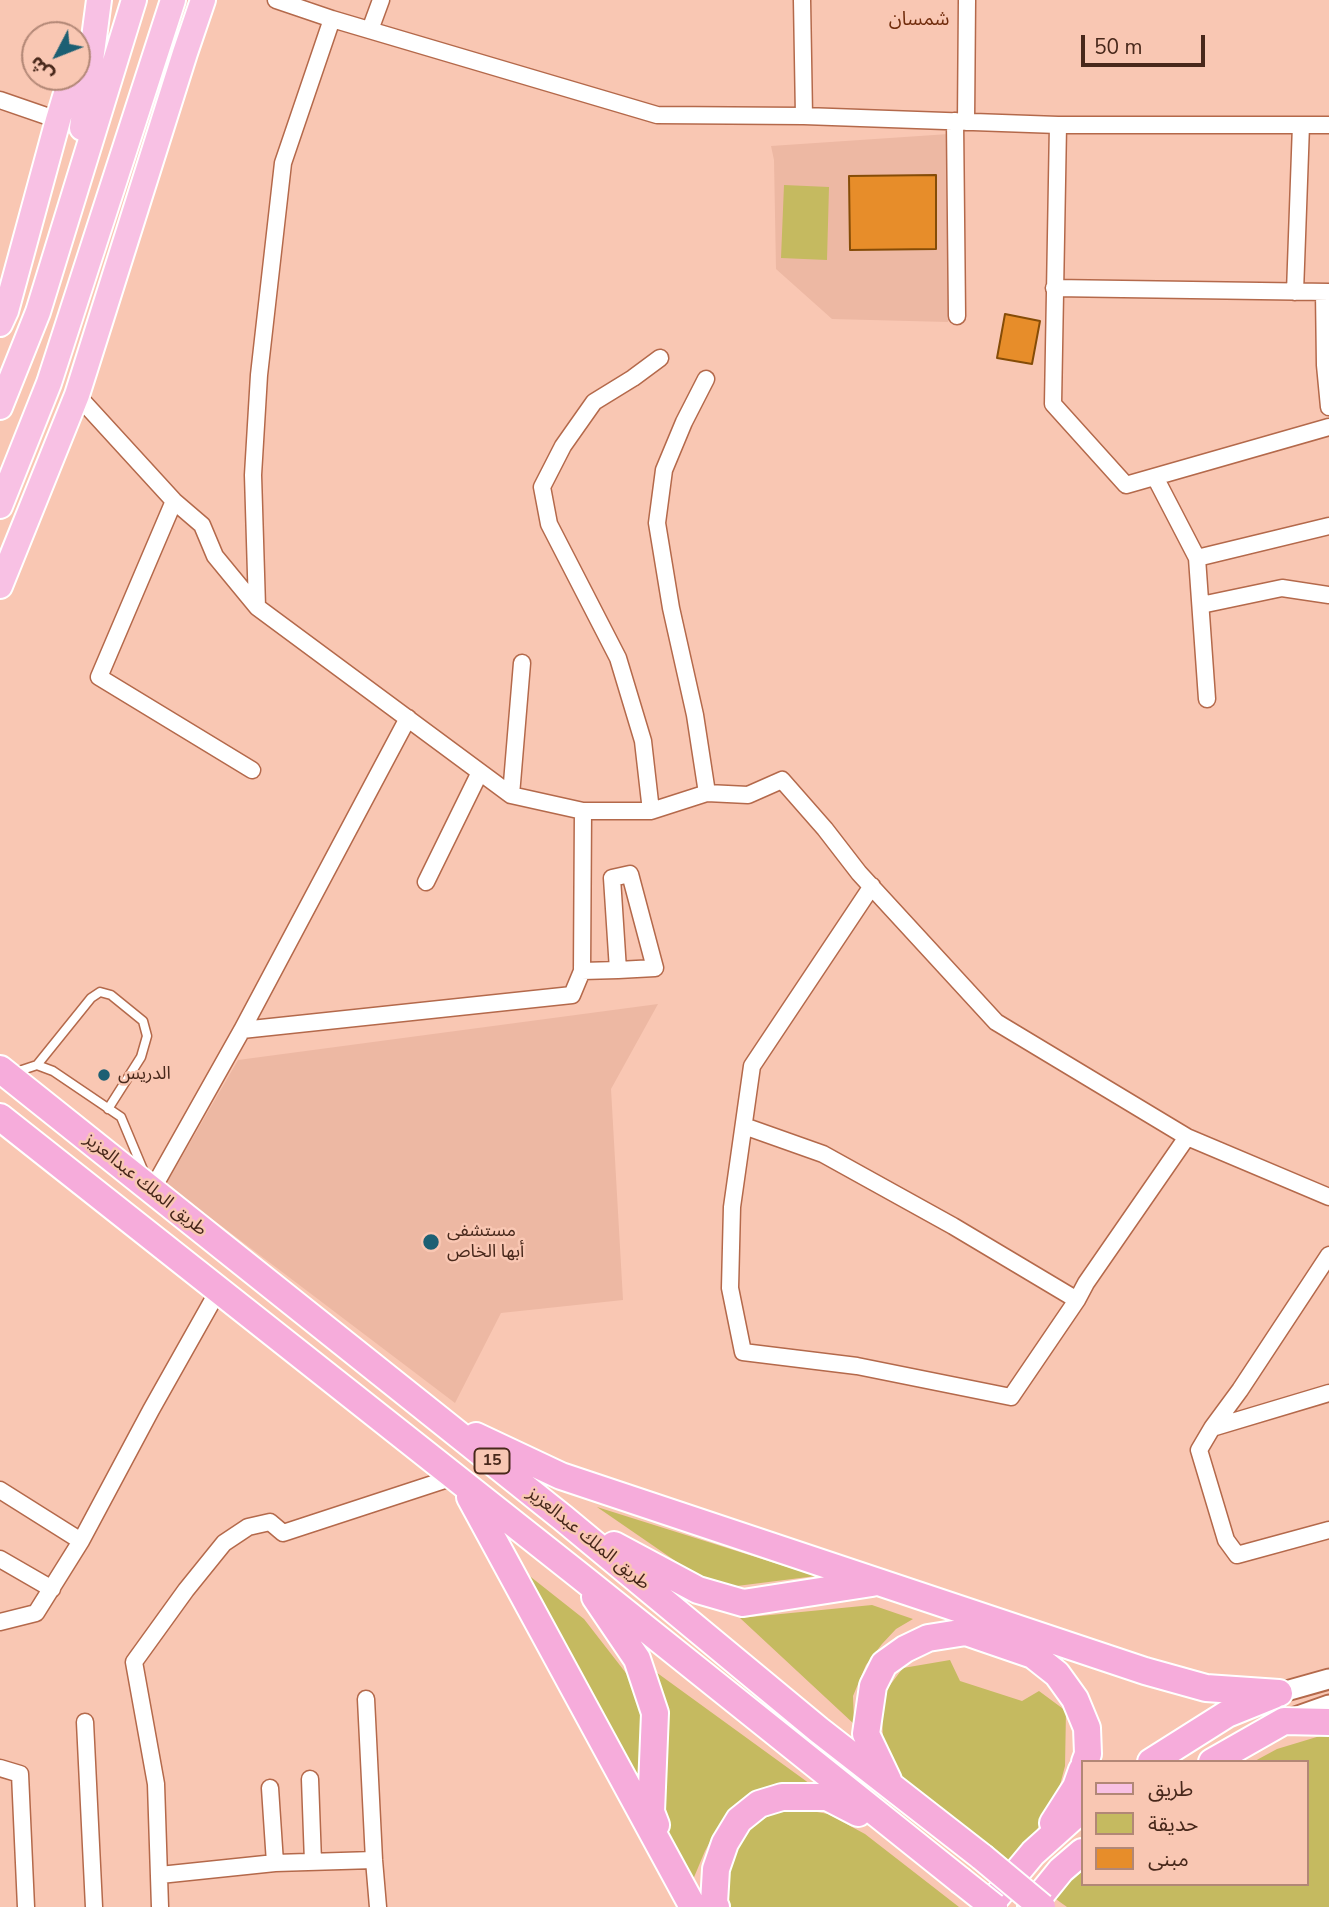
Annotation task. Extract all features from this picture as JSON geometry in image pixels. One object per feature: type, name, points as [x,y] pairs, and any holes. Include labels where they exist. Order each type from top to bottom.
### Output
[{"type":"highway","name":"طريق الملك عبدالعزيز","points":[[4,1072],[563,1518],[819,1730],[1042,1907]]},
{"type":"highway","name":"طريق الملك عبدالعزيز","points":[[0,1118],[994,1907]]},
{"type":"highway","points":[[437,1418],[561,1476],[877,1583],[1206,1688],[1279,1693]]},
{"type":"highway","points":[[458,1480],[488,1528],[693,1907]]},
{"type":"highway","points":[[563,1518],[698,1590],[743,1603],[877,1583]]},
{"type":"highway","points":[[580,1576],[637,1659],[655,1713],[650,1812],[672,1866]]},
{"type":"highway","points":[[890,1785],[866,1734],[873,1686],[884,1664],[905,1649],[928,1638],[966,1632],[1033,1655],[1057,1674],[1075,1699],[1087,1728],[1086,1760]]},
{"type":"highway","points":[[1153,1760],[1227,1714],[1279,1693]]},
{"type":"highway","points":[[1216,1760],[1284,1721],[1329,1722]]},
{"type":"highway","points":[[988,1907],[1033,1853],[1076,1787],[1080,1776]]},
{"type":"highway","points":[[716,1907],[716,1869],[725,1843],[739,1820],[759,1804],[782,1797],[827,1797],[908,1839]]},
{"type":"highway","points":[[1033,1853],[1080,1811]]},
{"type":"highway","points":[[1031,1907],[1061,1870],[1080,1854]]},
{"type":"main road","points":[[90,21],[97,0]]},
{"type":"main road","points":[[74,196],[97,0]]},
{"type":"main road","points":[[0,407],[38,312],[134,0]]},
{"type":"main road","points":[[0,506],[49,383],[173,0]]},
{"type":"main road","points":[[0,586],[77,394],[203,0]]},
{"type":"main road","points":[[103,217],[185,53]]},
{"type":"main road","points":[[2,313],[67,91]]},
{"type":"street","points":[[276,0],[657,115],[804,116],[1058,125],[1329,125]]},
{"type":"street","points":[[370,30],[380,0]]},
{"type":"street","points":[[802,0],[804,116]]},
{"type":"street","points":[[957,316],[960,122],[967,0]]},
{"type":"street","points":[[257,607],[254,462],[259,375],[283,163],[332,19]]},
{"type":"street","points":[[0,100],[58,120]]},
{"type":"street","points":[[1058,125],[1053,404],[1126,485],[1329,427]]},
{"type":"street","points":[[1294,292],[1301,125]]},
{"type":"street","points":[[1054,289],[1327,292],[1325,365],[1329,407]]},
{"type":"street","points":[[651,811],[643,741],[618,658],[549,524],[542,488],[564,446],[594,402],[633,379],[660,358]]},
{"type":"street","points":[[706,379],[664,470],[657,523],[671,608],[695,715],[707,793]]},
{"type":"street","points":[[77,394],[174,501],[202,525],[215,556],[257,607],[511,795],[583,811],[651,811],[707,793],[748,795],[782,780],[859,873],[996,1022],[1187,1137],[1329,1197]]},
{"type":"street","points":[[1155,477],[1197,558],[1207,699]]},
{"type":"street","points":[[174,501],[99,677],[252,770]]},
{"type":"street","points":[[1197,558],[1329,526]]},
{"type":"street","points":[[1201,604],[1282,588],[1329,595]]},
{"type":"street","points":[[511,795],[522,663]]},
{"type":"street","points":[[152,1191],[242,1030],[408,718]]},
{"type":"street","points":[[426,882],[480,772]]},
{"type":"street","points":[[242,1030],[572,995],[582,971],[583,811]]},
{"type":"street","points":[[582,971],[618,970],[654,968],[630,874],[612,877],[618,970]]},
{"type":"street","points":[[872,886],[752,1066],[732,1207],[730,1288],[743,1352],[857,1366],[1011,1396],[1187,1137]]},
{"type":"street","points":[[744,1126],[823,1154],[953,1226],[1077,1300]]},
{"type":"street","points":[[1329,1255],[1199,1450],[1226,1540],[1237,1555],[1329,1530]]},
{"type":"street","points":[[0,1622],[36,1613],[52,1589],[218,1291]]},
{"type":"street","points":[[1212,1428],[1329,1393]]},
{"type":"street","points":[[160,1907],[156,1784],[134,1662],[186,1590],[224,1544],[248,1527],[270,1522],[283,1533],[458,1480]]},
{"type":"street","points":[[0,1490],[80,1542]]},
{"type":"street","points":[[0,1559],[52,1589]]},
{"type":"street","points":[[1279,1693],[1329,1679]]},
{"type":"street","points":[[366,1699],[378,1907]]},
{"type":"street","points":[[1284,1721],[1329,1705]]},
{"type":"street","points":[[85,1722],[94,1907]]},
{"type":"street","points":[[0,1768],[20,1774],[26,1907]]},
{"type":"street","points":[[310,1779],[313,1862]]},
{"type":"street","points":[[270,1788],[275,1863]]},
{"type":"street","points":[[160,1875],[275,1863],[374,1860]]},
{"type":"lane","points":[[37,1065],[90,998],[100,992],[111,995],[142,1021],[147,1036],[141,1057],[108,1108]]},
{"type":"lane","points":[[4,1072],[37,1065],[53,1070],[121,1117],[152,1191]]},
{"type":"shaded area","points":[[949,134],[948,322],[832,319],[776,269],[774,160],[771,146]]},
{"type":"shaded area","name":"مستشفى أبها الخاص","points":[[658,1004],[611,1089],[623,1300],[501,1313],[455,1403],[166,1184],[238,1060]]},
{"type":"green space","points":[[784,185],[829,187],[827,260],[781,258]]},
{"type":"green space","points":[[597,1507],[816,1576],[729,1587],[703,1580]]},
{"type":"green space","points":[[522,1570],[584,1619],[643,1695],[639,1793]]},
{"type":"green space","points":[[872,1605],[913,1619],[896,1629],[866,1665],[853,1696],[854,1724],[740,1618]]},
{"type":"green space","points":[[950,1660],[960,1681],[1022,1701],[1039,1691],[1066,1711],[1065,1766],[1059,1789],[1032,1839],[1010,1861],[897,1779],[883,1739],[882,1714],[887,1689],[903,1668]]},
{"type":"green space","points":[[649,1667],[817,1789],[731,1811],[717,1829],[692,1882],[659,1821]]},
{"type":"green space","points":[[1320,1736],[1329,1736],[1329,1907],[1067,1907],[1053,1897],[1080,1867],[1080,1886],[1308,1886],[1308,1760],[1257,1760],[1277,1749]]},
{"type":"green space","points":[[780,1810],[806,1810],[828,1814],[865,1834],[959,1907],[723,1907],[728,1863],[749,1827]]},
{"type":"building","points":[[936,175],[936,249],[850,250],[849,176]]},
{"type":"building","points":[[1005,314],[1040,321],[1032,364],[997,358]]},
{"type":"place","name":"الدريس","points":[[104,1075]]},
{"type":"place","name":"مستشفى أبها الخاص","points":[[431,1242]]},
{"type":"district","name":"شمسان","points":[[919,20]]}]
